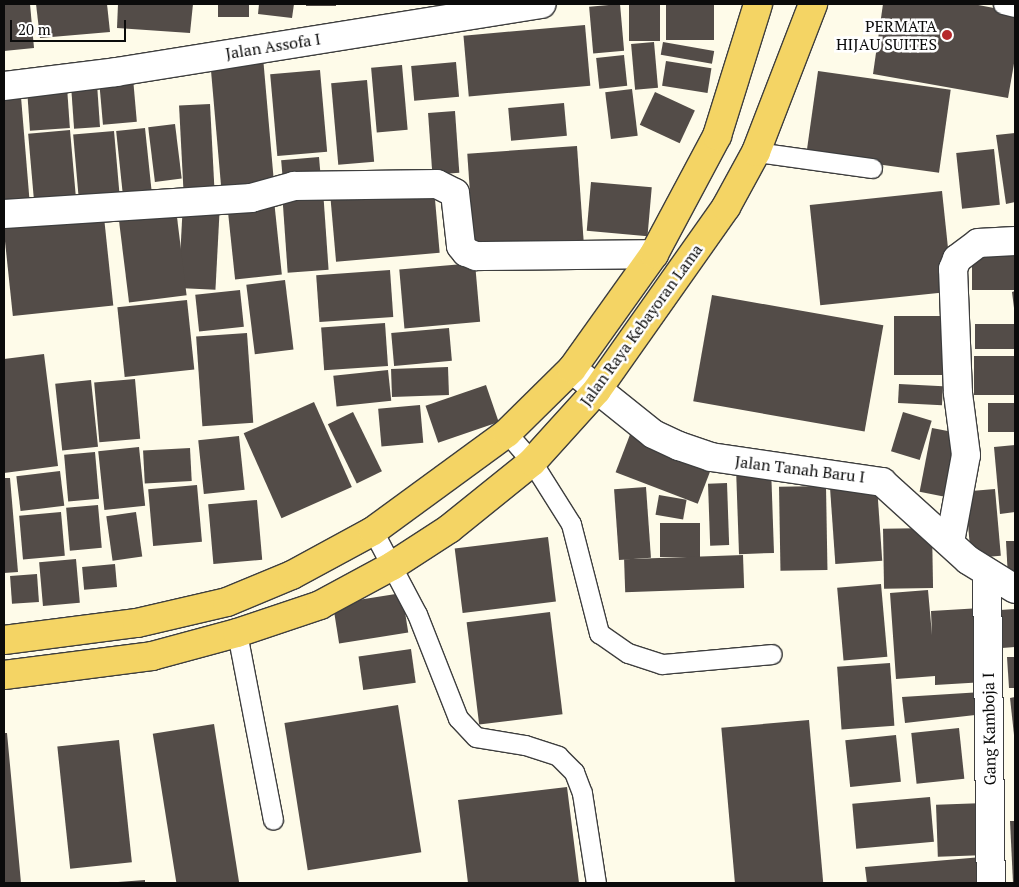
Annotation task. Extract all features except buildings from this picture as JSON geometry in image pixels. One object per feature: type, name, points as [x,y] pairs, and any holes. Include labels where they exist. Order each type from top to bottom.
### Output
[{"type":"main road","name":"Jalan Raya Kebayoran Lama","points":[[4,640],[137,623],[227,602],[292,575],[373,530],[507,433],[572,369],[654,254],[716,136],[758,4]]},
{"type":"main road","name":"Jalan Raya Kebayoran Lama","points":[[4,674],[152,656],[237,633],[320,605],[392,566],[449,529],[532,462],[597,390],[726,207],[756,152],[813,4]]},
{"type":"street","name":"Jalan Assofa I","points":[[4,86],[116,72],[542,4]]},
{"type":"street","points":[[4,214],[251,198],[294,186],[437,184],[455,194],[462,246],[466,252],[476,256],[654,254]]},
{"type":"street","points":[[950,542],[966,455],[958,393],[953,269],[957,259],[978,243],[1015,241]]},
{"type":"street","name":"Jalan Tanah Baru I","points":[[572,369],[653,434],[710,457],[874,478],[889,487],[987,574],[1015,589]]},
{"type":"street","name":"Gang Kamboja I","points":[[987,574],[991,883]]},
{"type":"lane","points":[[1003,4],[1015,7]]},
{"type":"lane","points":[[756,152],[872,168]]},
{"type":"lane","points":[[507,433],[532,462],[571,524],[599,633],[628,653],[662,664],[772,654]]},
{"type":"lane","points":[[373,530],[417,614],[458,718],[476,737],[525,744],[542,750],[558,756],[574,772],[582,794],[596,883]]},
{"type":"lane","points":[[237,633],[273,820]]},
{"type":"place","name":"PERMATA HIJAU SUITES","points":[[947,35]]}]
